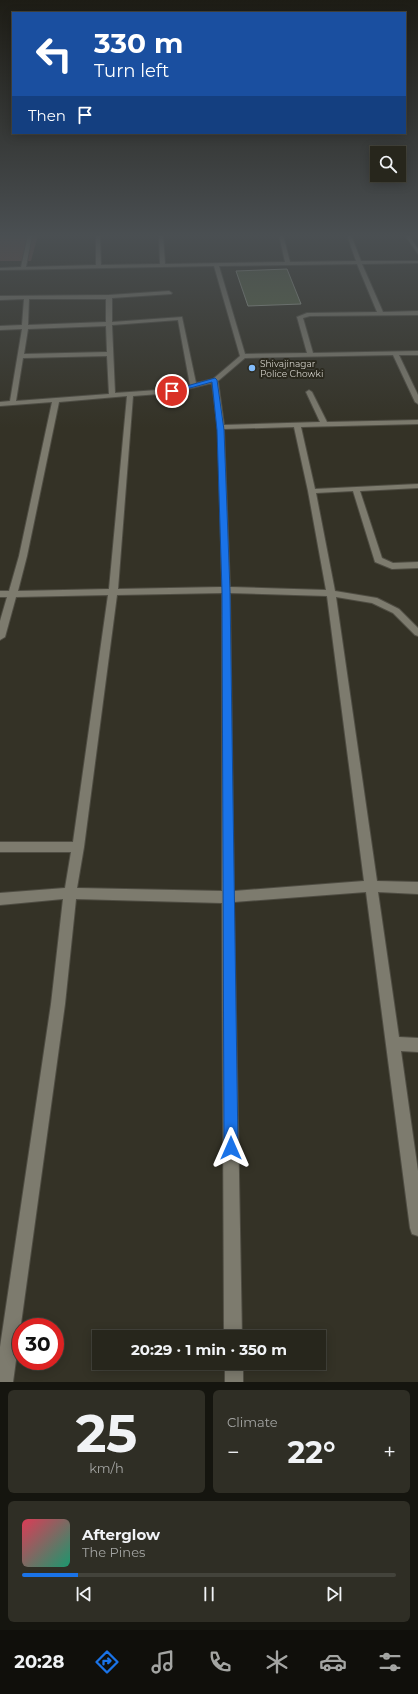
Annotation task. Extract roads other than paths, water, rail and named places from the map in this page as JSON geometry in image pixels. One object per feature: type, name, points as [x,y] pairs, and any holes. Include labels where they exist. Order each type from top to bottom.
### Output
[{"type":"street","points":[[13,402],[25,327],[27,299]]},
{"type":"street","points":[[109,299],[112,396]]},
{"type":"street","points":[[226,299],[243,356]]},
{"type":"street","points":[[375,299],[381,314]]},
{"type":"street","points":[[311,355],[300,317],[309,314],[418,313]]},
{"type":"street","points":[[0,328],[109,324],[180,318],[193,386]]},
{"type":"street","points":[[0,404],[56,398],[130,395],[172,391],[215,380],[243,356],[418,353]]},
{"type":"street","points":[[20,356],[110,354]]},
{"type":"street","points":[[395,354],[418,402]]},
{"type":"street","points":[[215,380],[220,426],[226,591],[233,1330]]},
{"type":"street","points":[[309,392],[324,424]]},
{"type":"street","points":[[4,1382],[58,1004],[70,893],[78,847],[113,592],[130,395]]},
{"type":"street","points":[[0,637],[23,556],[56,398]]},
{"type":"street","points":[[220,426],[418,422]]},
{"type":"street","points":[[297,425],[312,491],[331,593],[418,1228]]},
{"type":"street","points":[[312,491],[418,486]]},
{"type":"street","points":[[356,489],[378,560],[392,566],[418,565]]},
{"type":"street","points":[[0,594],[226,591],[331,593],[374,600],[396,611],[418,633]]},
{"type":"street","points":[[0,847],[78,847]]},
{"type":"street","points":[[0,899],[70,893],[228,897],[371,886],[418,888]]},
{"type":"street","points":[[393,1044],[418,1045]]},
{"type":"street","points":[[234,1370],[234,1382]]},
{"type":"place","name":"Shivajinagar Police Chowki","points":[[252,368]]}]
